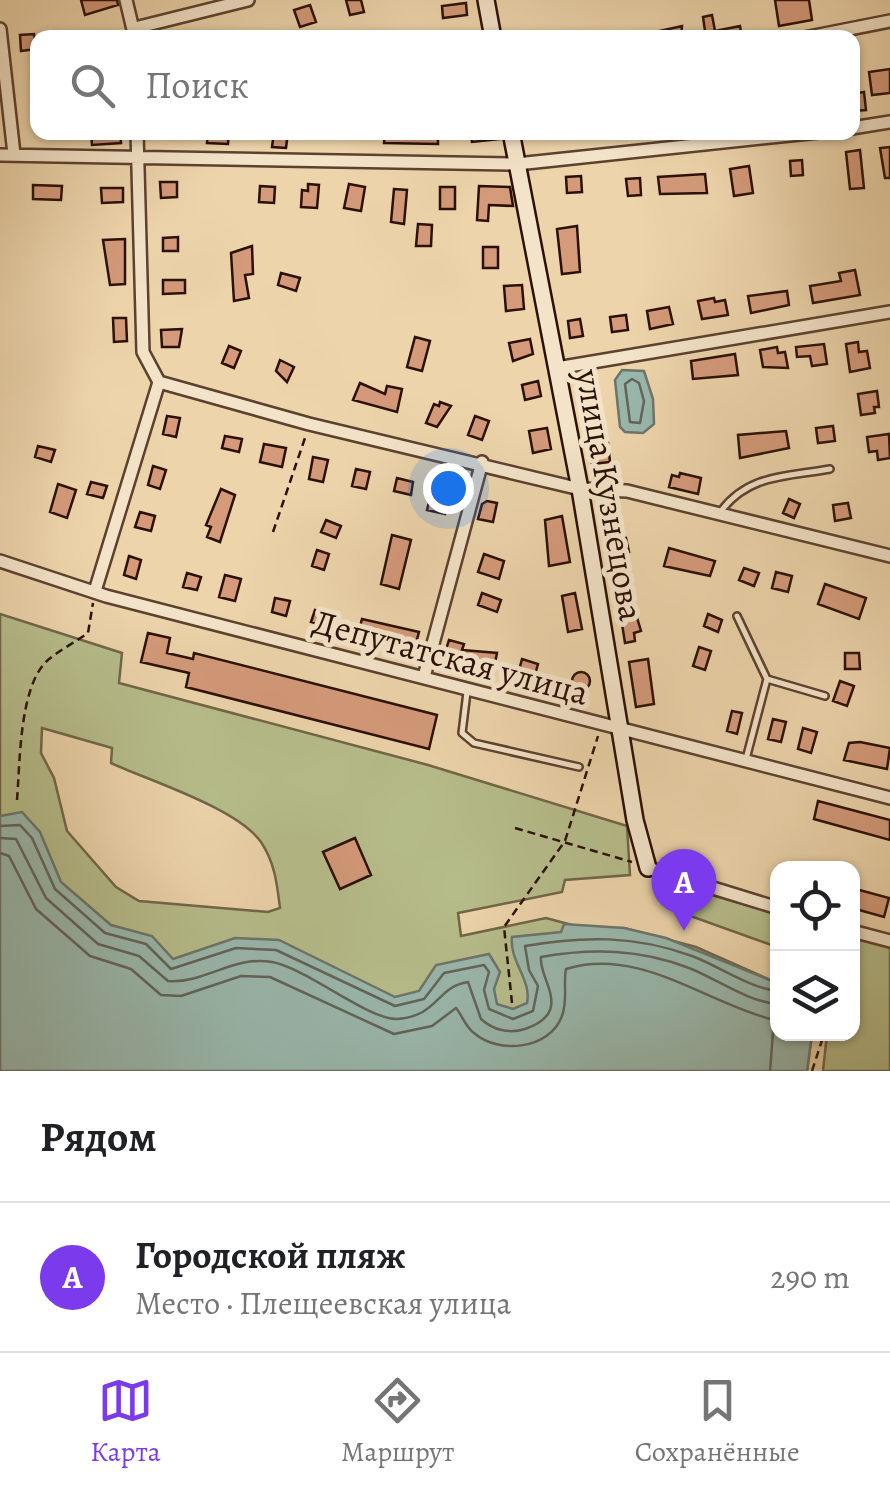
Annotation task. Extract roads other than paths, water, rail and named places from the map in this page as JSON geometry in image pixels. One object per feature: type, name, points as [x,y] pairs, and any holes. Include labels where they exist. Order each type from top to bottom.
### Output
[{"type":"street","points":[[126,0],[134,30]]},
{"type":"street","points":[[145,30],[248,0]]},
{"type":"street","points":[[486,0],[492,30]]},
{"type":"street","points":[[844,30],[890,21]]},
{"type":"street","points":[[0,28],[7,155],[517,164],[744,140]]},
{"type":"street","points":[[860,127],[890,122]]},
{"type":"street","points":[[95,591],[159,382],[143,352],[137,140]]},
{"type":"street","name":"улица Кузнецова","points":[[512,140],[648,868]]},
{"type":"street","points":[[557,368],[889,317]]},
{"type":"street","points":[[159,382],[309,424],[580,488],[627,492],[890,556]]},
{"type":"street","points":[[424,677],[482,462]]},
{"type":"street","name":"Депутатская улица","points":[[0,562],[95,591],[890,798]]},
{"type":"street","points":[[648,868],[770,906]]},
{"type":"street","points":[[860,933],[890,941]]},
{"type":"lane","points":[[719,514],[736,490],[749,484],[830,469]]},
{"type":"lane","points":[[737,616],[767,679],[746,759]]},
{"type":"lane","points":[[767,679],[825,696]]},
{"type":"lane","points":[[467,689],[462,733],[474,742],[579,768]]},
{"type":"water","points":[[622,370],[644,371],[653,399],[654,424],[643,433],[625,432],[620,427],[615,380]]},
{"type":"water","points":[[22,812],[40,832],[61,882],[111,925],[152,936],[173,959],[235,938],[279,940],[395,997],[419,991],[436,965],[489,954],[500,972],[494,989],[497,1004],[513,1009],[527,1003],[528,995],[512,937],[561,932],[564,924],[624,928],[666,938],[770,980],[770,1041],[811,1041],[807,1071],[0,1071],[0,816]]},
{"type":"place","name":"Городской пляж","points":[[684,931]]}]
